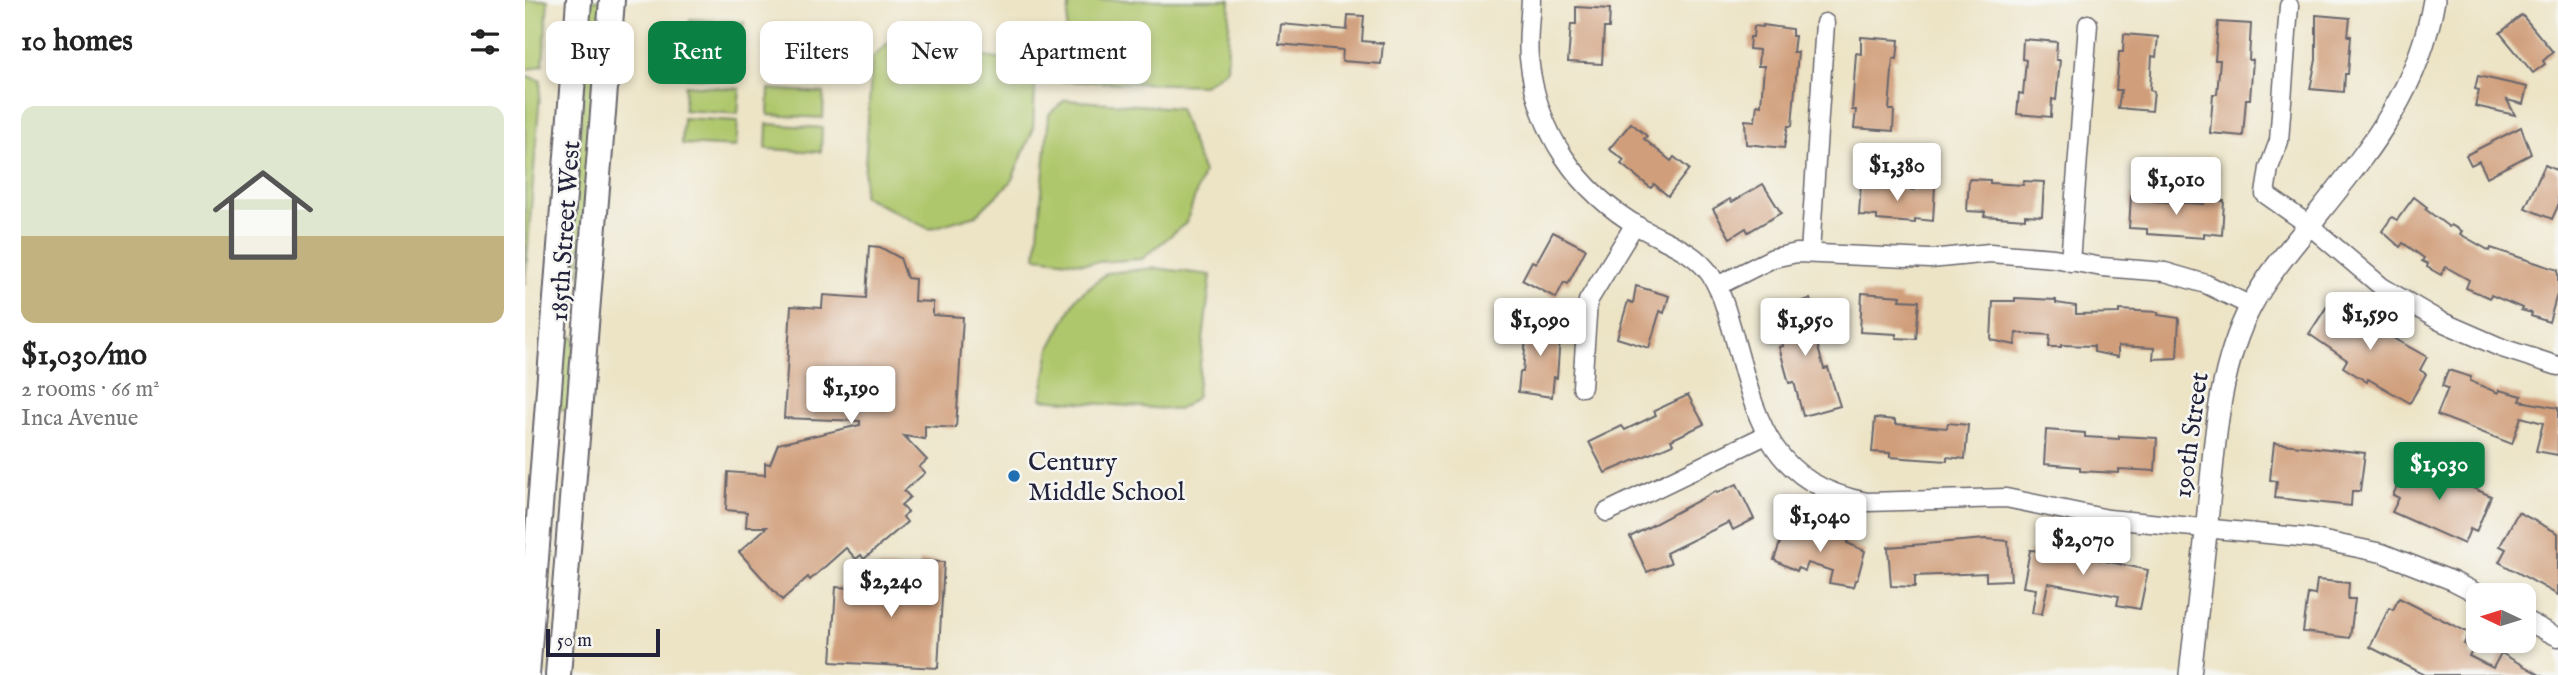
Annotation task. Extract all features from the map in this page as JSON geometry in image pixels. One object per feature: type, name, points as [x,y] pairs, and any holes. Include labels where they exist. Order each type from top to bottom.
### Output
[{"type":"main road","name":"185th Street West","points":[[527,675],[579,0]]},
{"type":"main road","name":"185th Street West","points":[[558,675],[612,0]]},
{"type":"street","points":[[1531,0],[1528,56],[1541,117],[1572,171],[1591,192],[1614,211],[1702,264],[1717,286],[1754,407],[1766,435],[1789,465],[1804,478],[1844,498],[1867,502],[2006,498],[2108,519],[2310,538],[2382,553],[2466,588]]},
{"type":"street","name":"190th Street","points":[[2190,675],[2217,418],[2229,360],[2251,306],[2266,280],[2369,150],[2396,109],[2417,64],[2434,0]]},
{"type":"street","points":[[2290,6],[2279,141],[2269,168],[2265,194],[2309,225],[2382,287],[2440,321],[2502,348],[2558,366]]},
{"type":"street","points":[[1810,253],[1825,23]]},
{"type":"street","points":[[2070,262],[2088,24]]},
{"type":"street","points":[[1582,387],[1588,302],[1635,224]]},
{"type":"street","points":[[1717,286],[1773,258],[1810,253],[1930,259],[1990,253],[2165,272],[2207,284],[2251,306]]},
{"type":"street","points":[[1607,512],[1766,435]]},
{"type":"street","points":[[2536,625],[2558,637]]},
{"type":"green space","points":[[525,0],[548,0],[543,65],[525,68]]},
{"type":"green space","points":[[590,0],[602,0],[600,21],[588,21]]},
{"type":"green space","points":[[1070,0],[1230,0],[1227,69],[1204,85],[1151,84],[1151,21],[1067,21]]},
{"type":"green space","points":[[690,19],[726,21],[690,21]]},
{"type":"green space","points":[[887,44],[887,84],[982,84],[982,57],[996,59],[996,84],[1035,84],[1033,130],[1011,182],[976,215],[929,229],[863,196],[873,57]]},
{"type":"green space","points":[[525,75],[541,81],[525,284]]},
{"type":"green space","points":[[584,84],[595,84],[579,274],[569,273]]},
{"type":"green space","points":[[685,85],[740,89],[738,114],[684,110]]},
{"type":"green space","points":[[769,89],[824,93],[823,118],[768,115]]},
{"type":"green space","points":[[1065,100],[1179,108],[1203,173],[1186,223],[1142,259],[1084,263],[1036,257],[1049,114]]},
{"type":"green space","points":[[683,118],[738,121],[736,147],[682,144]]},
{"type":"green space","points":[[767,124],[822,128],[821,152],[766,149]]},
{"type":"green space","points":[[1155,268],[1211,275],[1196,398],[1178,410],[1041,399],[1050,348],[1077,297],[1107,273]]},
{"type":"green space","points":[[564,337],[575,337],[570,410],[559,409]]},
{"type":"building","points":[[1576,7],[1610,9],[1609,28],[1604,28],[1602,64],[1568,62],[1571,24],[1576,24]]},
{"type":"building","points":[[1348,15],[1364,16],[1362,41],[1383,43],[1381,64],[1342,61],[1343,50],[1279,44],[1281,24],[1347,30]]},
{"type":"building","points":[[2316,15],[2350,18],[2348,74],[2345,74],[2344,92],[2310,89],[2316,60]]},
{"type":"building","points":[[2522,15],[2553,52],[2543,61],[2545,64],[2533,73],[2500,33]]},
{"type":"building","points":[[2218,22],[2251,24],[2249,60],[2253,60],[2250,99],[2246,99],[2243,136],[2210,133],[2213,94],[2217,94],[2220,60],[2215,60]]},
{"type":"building","points":[[1754,26],[1792,29],[1792,36],[1795,36],[1793,52],[1798,52],[1792,126],[1788,126],[1784,148],[1746,144],[1745,120],[1755,121],[1757,104],[1761,105],[1764,66],[1758,66],[1759,50],[1749,49],[1750,37],[1753,37]]},
{"type":"building","points":[[2124,34],[2158,37],[2156,57],[2152,56],[2152,111],[2118,108],[2121,90],[2116,90],[2119,52],[2123,52]]},
{"type":"building","points":[[1861,37],[1899,40],[1897,59],[1893,58],[1889,110],[1894,110],[1893,131],[1854,128],[1856,110],[1852,110],[1856,53],[1861,54]]},
{"type":"building","points":[[2023,39],[2057,42],[2056,60],[2060,60],[2056,100],[2052,99],[2051,117],[2017,114],[2019,93],[2023,94],[2026,60],[2022,59]]},
{"type":"building","points":[[2478,76],[2527,87],[2523,104],[2507,100],[2515,115],[2475,106],[2479,90],[2475,89]]},
{"type":"building","points":[[1631,123],[1647,136],[1644,139],[1671,161],[1674,157],[1689,169],[1668,196],[1654,184],[1651,188],[1621,164],[1624,160],[1609,149]]},
{"type":"building","points":[[2521,127],[2531,154],[2487,177],[2479,161],[2471,165],[2466,155]]},
{"type":"building","points":[[2545,165],[2558,171],[2558,206],[2552,219],[2525,208]]},
{"type":"building","points":[[1969,179],[2023,185],[2024,181],[2044,182],[2042,216],[2025,215],[2025,219],[1984,216],[1985,212],[1967,211]]},
{"type":"building","points":[[1861,182],[1915,190],[1915,185],[1935,186],[1933,221],[1915,219],[1915,223],[1877,220],[1877,216],[1859,215]]},
{"type":"building","points":[[1763,184],[1781,213],[1748,232],[1746,228],[1730,238],[1713,209],[1730,199],[1732,202]]},
{"type":"building","points":[[2131,195],[2152,196],[2152,201],[2204,204],[2204,200],[2224,201],[2222,235],[2204,233],[2204,238],[2147,234],[2147,229],[2129,228]]},
{"type":"building","points":[[2414,197],[2449,227],[2451,225],[2462,231],[2460,234],[2490,251],[2491,248],[2558,270],[2558,291],[2549,322],[2531,316],[2532,313],[2491,295],[2490,298],[2466,288],[2469,280],[2446,267],[2441,275],[2427,267],[2428,264],[2422,261],[2424,258],[2403,243],[2400,247],[2382,231],[2392,217],[2397,220]]},
{"type":"building","points":[[1553,232],[1586,249],[1568,284],[1564,282],[1556,298],[1522,280],[1532,261],[1536,263]]},
{"type":"building","points":[[869,246],[880,247],[900,258],[907,278],[915,279],[914,301],[933,302],[933,315],[963,317],[956,428],[925,426],[925,439],[904,436],[927,460],[919,467],[925,473],[904,491],[910,497],[901,505],[908,512],[903,517],[907,522],[864,559],[861,555],[856,559],[846,548],[810,580],[808,577],[782,600],[739,552],[767,527],[746,527],[747,512],[726,510],[728,472],[765,475],[765,463],[770,464],[778,444],[860,425],[860,421],[784,418],[791,306],[822,308],[823,295],[866,298]]},
{"type":"building","points":[[1636,286],[1669,296],[1664,313],[1660,311],[1649,348],[1617,338],[1628,301],[1633,303]]},
{"type":"building","points":[[1862,293],[1901,296],[1900,300],[1919,301],[1916,339],[1896,338],[1896,334],[1860,332]]},
{"type":"building","points":[[2333,297],[2348,307],[2345,311],[2368,326],[2427,357],[2420,370],[2426,374],[2410,403],[2343,367],[2347,360],[2309,334]]},
{"type":"building","points":[[2015,298],[2056,300],[2056,303],[2076,306],[2076,314],[2119,313],[2119,310],[2158,312],[2158,315],[2179,318],[2177,358],[2153,359],[2154,348],[2118,346],[2118,357],[2094,352],[2094,346],[2049,347],[2050,335],[2016,333],[2015,345],[1991,340],[1993,301],[2015,301]]},
{"type":"building","points":[[1810,299],[1820,335],[1815,337],[1824,369],[1828,368],[1840,406],[1803,416],[1794,382],[1789,383],[1779,347],[1783,346],[1772,310]]},
{"type":"building","points":[[1523,319],[1557,322],[1556,337],[1560,337],[1557,378],[1554,377],[1552,397],[1518,392],[1526,338],[1521,338]]},
{"type":"building","points":[[2448,370],[2471,377],[2470,381],[2498,393],[2499,390],[2522,396],[2520,401],[2558,408],[2558,455],[2536,451],[2543,423],[2521,417],[2512,444],[2437,415],[2448,388],[2442,386]]},
{"type":"building","points":[[1688,395],[1704,424],[1671,440],[1673,444],[1605,473],[1589,442],[1622,426],[1625,430],[1656,415],[1654,411]]},
{"type":"building","points":[[1875,418],[1895,420],[1895,424],[1947,428],[1948,423],[1968,425],[1965,459],[1947,457],[1947,461],[1890,457],[1890,453],[1872,452]]},
{"type":"building","points":[[2046,430],[2085,433],[2085,437],[2157,438],[2155,471],[2080,471],[2080,467],[2044,464]]},
{"type":"building","points":[[2274,443],[2365,453],[2360,491],[2352,491],[2351,506],[2275,498],[2277,481],[2270,480]]},
{"type":"building","points":[[2409,460],[2491,496],[2476,532],[2470,529],[2464,544],[2392,512],[2399,498],[2393,495]]},
{"type":"building","points":[[1737,484],[1754,519],[1733,530],[1729,522],[1666,553],[1671,563],[1647,572],[1630,537],[1716,491],[1717,493]]},
{"type":"building","points":[[2518,512],[2558,533],[2558,595],[2499,562],[2506,549],[2500,546]]},
{"type":"building","points":[[1787,523],[1848,540],[1847,543],[1865,551],[1853,587],[1829,583],[1832,571],[1808,563],[1805,571],[1798,568],[1797,571],[1774,560]]},
{"type":"building","points":[[1986,539],[2008,541],[2011,580],[1986,581],[1986,573],[1915,576],[1915,587],[1891,586],[1888,547]]},
{"type":"building","points":[[2030,550],[2053,550],[2148,570],[2140,609],[2117,605],[2119,596],[2048,583],[2042,614],[2032,613],[2036,589],[2023,587]]},
{"type":"building","points":[[920,561],[944,562],[938,668],[831,662],[836,587],[874,589],[875,567],[920,569]]},
{"type":"building","points":[[2317,580],[2349,583],[2348,599],[2355,599],[2350,638],[2303,632],[2308,594],[2315,595]]},
{"type":"building","points":[[2399,598],[2466,632],[2464,644],[2466,653],[2470,653],[2469,656],[2493,668],[2501,653],[2540,675],[2425,675],[2370,647],[2389,608],[2393,610]]},
{"type":"place","name":"Century Middle School","points":[[1014,476]]}]
